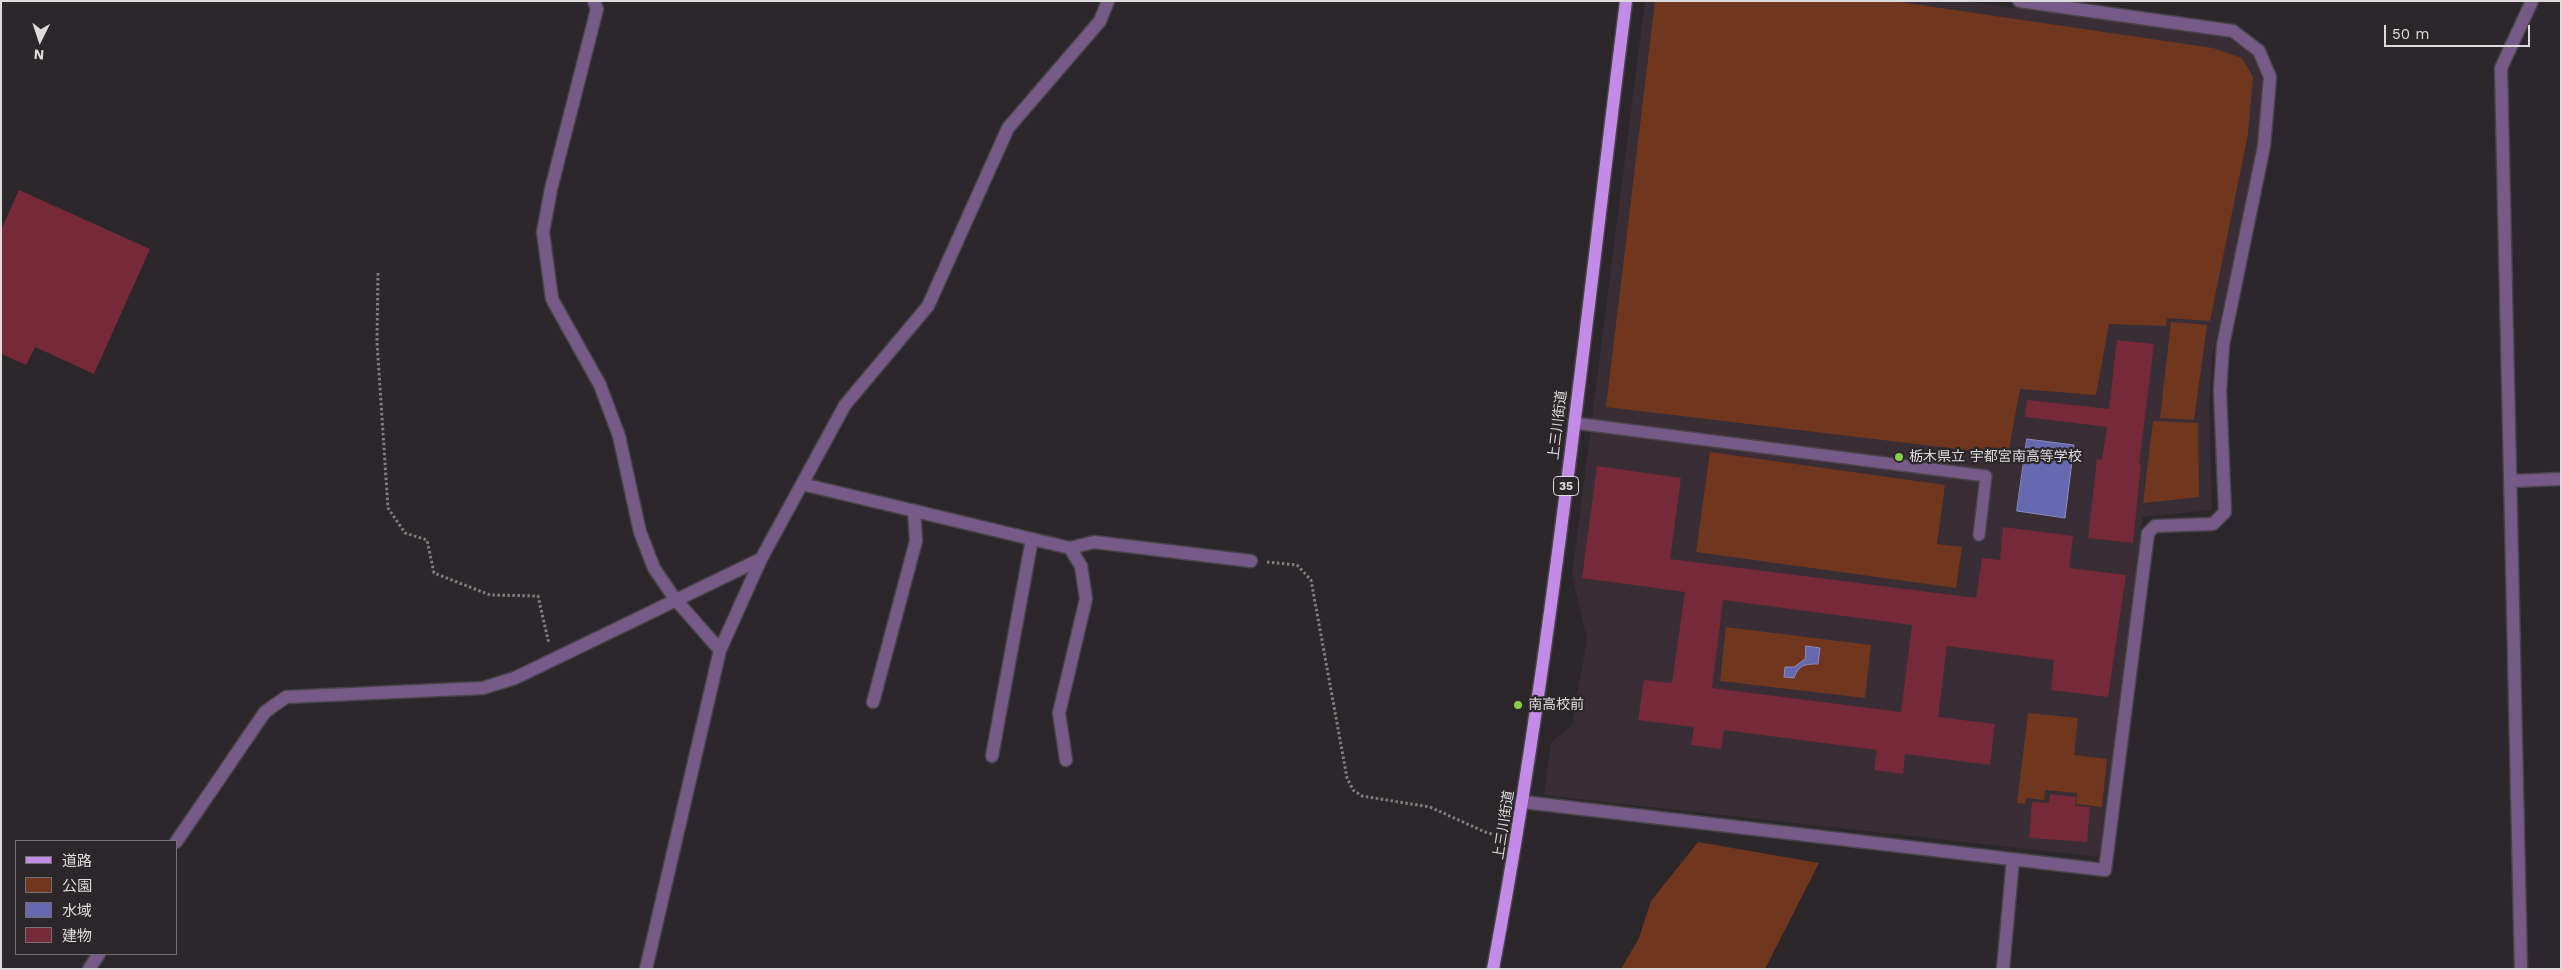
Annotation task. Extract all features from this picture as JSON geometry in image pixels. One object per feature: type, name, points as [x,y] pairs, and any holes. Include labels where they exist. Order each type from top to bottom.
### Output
[{"type":"main road","name":"上三川街道","points":[[1493,969],[1523,802],[1574,423],[1626,1]]},
{"type":"street","points":[[594,1],[597,8],[551,189],[543,232],[552,299],[600,385],[619,436],[640,532],[654,568],[675,599],[720,650]]},
{"type":"street","points":[[646,969],[720,650],[761,559],[845,405],[928,306],[1008,128],[1100,21],[1108,1]]},
{"type":"street","points":[[1523,802],[2105,870],[2148,533],[2155,526],[2213,524],[2225,512],[2220,391],[2223,345],[2264,146],[2270,77],[2259,51],[2233,31],[2020,1]]},
{"type":"street","points":[[2521,969],[2501,68],[2532,1]]},
{"type":"street","points":[[2510,481],[2561,479]]},
{"type":"street","points":[[802,484],[1070,548],[1094,542],[1251,561]]},
{"type":"street","points":[[874,702],[916,542],[914,511]]},
{"type":"street","points":[[992,756],[1032,538]]},
{"type":"street","points":[[1066,760],[1059,714],[1086,599],[1080,566],[1070,548]]},
{"type":"street","points":[[177,840],[265,712],[286,697],[483,688],[514,678],[761,559]]},
{"type":"street","points":[[2003,969],[2013,859]]},
{"type":"street","points":[[89,969],[98,955]]},
{"type":"lane","points":[[1574,423],[1986,476],[1979,535]]},
{"type":"path","points":[[378,273],[377,342],[388,508],[405,533],[427,540],[434,573],[490,595],[538,596],[553,659]]},
{"type":"path","points":[[1251,561],[1297,565],[1311,580],[1347,778],[1353,790],[1362,796],[1430,807],[1484,832],[1517,840]]},
{"type":"shaded area","name":"栃木県立 宇都宮南高等学校","points":[[1645,1],[1963,1],[2223,36],[2254,55],[2262,81],[2259,137],[2212,358],[2209,403],[2212,510],[2143,517],[2099,857],[1544,795],[1551,742],[1572,726],[1587,638],[1572,576]]},
{"type":"green space","points":[[1655,1],[1893,1],[2213,48],[2242,58],[2253,77],[2248,134],[2210,321],[2167,318],[2166,326],[2109,324],[2096,395],[2020,389],[2008,455],[1606,407]]},
{"type":"green space","points":[[2171,322],[2207,325],[2194,420],[2160,418]]},
{"type":"green space","points":[[2153,421],[2198,423],[2199,497],[2143,503]]},
{"type":"green space","points":[[1710,452],[1945,485],[1937,544],[1962,547],[1956,588],[1696,552]]},
{"type":"green space","points":[[1726,627],[1871,645],[1865,698],[1720,681]]},
{"type":"green space","points":[[2028,713],[2078,718],[2074,755],[2107,759],[2102,807],[2076,804],[2077,793],[2045,790],[2044,800],[2026,798],[2025,804],[2017,803]]},
{"type":"green space","points":[[1698,842],[1819,863],[1765,969],[1621,969],[1639,938],[1651,901]]},
{"type":"water","points":[[2027,439],[2074,445],[2065,518],[2017,511]]},
{"type":"water","points":[[1806,646],[1820,648],[1818,664],[1803,666],[1798,670],[1794,678],[1784,677],[1785,667],[1794,667],[1805,659]]},
{"type":"building","points":[[19,190],[150,249],[94,374],[35,347],[26,365],[1,354],[1,230]]},
{"type":"building","points":[[2117,340],[2154,344],[2139,464],[2141,464],[2133,543],[2088,538],[2097,459],[2102,460],[2107,427],[2025,417],[2027,400],[2109,409]]},
{"type":"building","points":[[1597,466],[1681,478],[1670,559],[1976,598],[1982,558],[2000,560],[2003,527],[2073,536],[2069,568],[2126,575],[2108,697],[2051,690],[2054,660],[1947,646],[1938,717],[1995,724],[1990,765],[1905,754],[1903,774],[1874,770],[1877,750],[1724,730],[1721,749],[1691,745],[1694,727],[1638,720],[1644,680],[1672,683],[1685,592],[1582,578]],"holes":[[[1723,600],[1912,625],[1901,712],[1712,688]]]},
{"type":"building","points":[[2050,794],[2076,797],[2075,806],[2090,807],[2087,842],[2029,838],[2032,802],[2049,803]]},
{"type":"place","name":"栃木県立 宇都宮南高等学校","points":[[1899,457]]},
{"type":"place","name":"南高校前","points":[[1518,705]]}]
